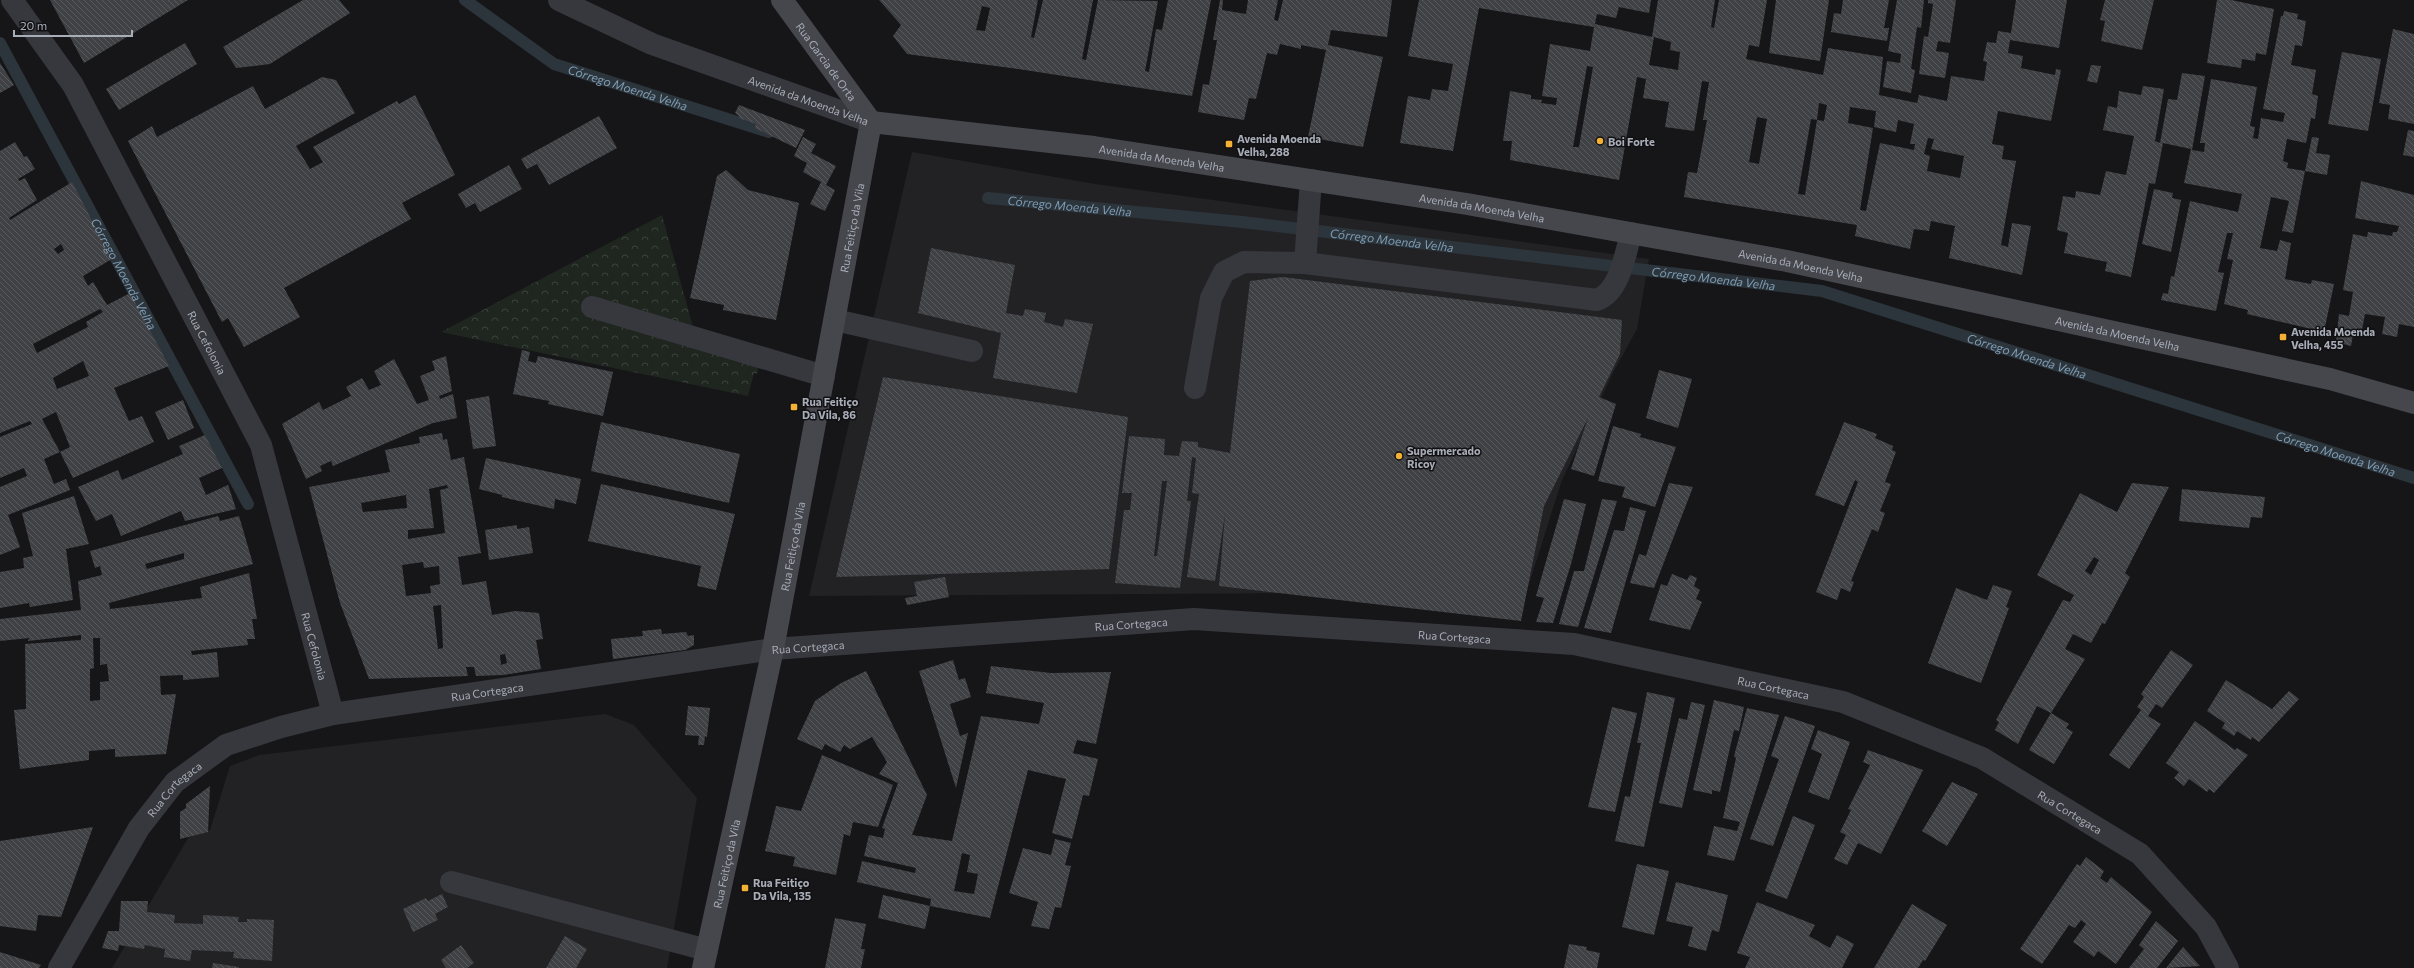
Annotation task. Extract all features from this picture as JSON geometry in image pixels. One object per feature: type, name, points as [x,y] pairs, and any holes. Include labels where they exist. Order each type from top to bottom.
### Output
[{"type":"street","name":"Rua Cefolonia","points":[[12,0],[73,85],[261,445],[333,714]]},
{"type":"street","name":"Avenida da Moenda Velha","points":[[559,0],[652,44],[871,122],[1094,147],[1468,204],[1787,261],[2330,379],[2414,403]]},
{"type":"street","name":"Rua Garcia de Orta","points":[[782,0],[871,122]]},
{"type":"street","name":"Rua Feitiço da Vila","points":[[705,959],[773,649],[871,122]]},
{"type":"street","points":[[1306,263],[1311,180]]},
{"type":"street","points":[[1195,388],[1211,298],[1224,272],[1244,262],[1306,263],[1597,300],[1606,297],[1613,287],[1631,233]]},
{"type":"street","points":[[592,307],[824,376]]},
{"type":"street","points":[[835,320],[972,351]]},
{"type":"street","name":"Rua Cortegaca","points":[[59,968],[139,828],[175,782],[226,745],[281,727],[333,714],[773,649],[1194,619],[1574,644],[1843,702],[1982,758],[2140,854],[2206,927],[2228,968]]},
{"type":"street","points":[[451,882],[705,959]]},
{"type":"shaded area","points":[[912,152],[1095,184],[1649,259],[1637,329],[1614,371],[1562,480],[1524,600],[1306,593],[809,596]]},
{"type":"shaded area","points":[[605,714],[634,725],[697,798],[667,968],[112,968],[191,833],[210,830],[230,766],[259,755]]},
{"type":"green space","points":[[662,215],[695,334],[763,347],[757,374],[754,373],[748,396],[441,332]]},
{"type":"building","points":[[50,0],[188,0],[84,63]]},
{"type":"building","points":[[303,0],[339,0],[350,13],[270,64],[236,68],[223,47]]},
{"type":"building","points":[[879,0],[1038,0],[1031,37],[1034,38],[1043,0],[1093,0],[1082,59],[1086,60],[1098,0],[1158,1],[1145,71],[1149,72],[1156,29],[1162,30],[1168,0],[1211,0],[1192,96],[1025,70],[907,54],[893,36],[901,25]],"holes":[[[982,6],[990,8],[985,31],[976,30]]]},
{"type":"building","points":[[1220,0],[1223,0],[1222,10],[1246,14],[1248,0],[1278,0],[1274,20],[1278,21],[1283,0],[1392,0],[1387,37],[1331,30],[1328,45],[1383,57],[1363,147],[1308,137],[1326,50],[1301,45],[1301,49],[1280,44],[1277,55],[1267,53],[1256,99],[1249,98],[1244,120],[1198,112],[1203,84],[1209,85],[1217,40],[1213,40]]},
{"type":"building","points":[[1419,0],[1651,0],[1649,13],[1619,7],[1616,18],[1597,14],[1595,24],[1652,37],[1658,0],[1715,0],[1711,27],[1714,28],[1719,0],[1767,0],[1759,47],[1749,45],[1746,59],[1823,75],[1828,48],[1883,57],[1879,95],[1917,103],[1919,95],[1947,101],[1951,76],[1984,81],[1987,62],[1983,61],[1987,42],[1996,43],[1998,31],[2011,33],[2016,0],[2067,0],[2059,48],[2010,40],[2008,53],[2023,56],[2021,68],[2055,75],[2056,69],[2061,70],[2051,121],[1998,111],[1992,144],[2004,146],[2002,159],[2016,161],[2001,245],[2008,247],[2012,223],[2031,226],[2022,275],[1949,258],[1955,226],[1931,221],[1929,231],[1914,229],[1910,249],[1855,236],[1857,225],[1684,197],[1688,172],[1697,173],[1707,120],[1703,120],[1709,82],[1702,81],[1694,131],[1665,127],[1669,102],[1643,98],[1646,79],[1637,77],[1619,180],[1510,160],[1512,141],[1503,141],[1510,91],[1531,95],[1531,99],[1542,100],[1541,103],[1556,105],[1557,98],[1542,96],[1550,44],[1590,51],[1594,27],[1479,8],[1453,151],[1400,143],[1408,96],[1430,100],[1432,89],[1448,91],[1453,64],[1408,56]],"holes":[[[1654,37],[1671,42],[1670,50],[1680,52],[1678,70],[1649,65]],[[1587,66],[1593,67],[1579,147],[1573,147]],[[1819,103],[1827,105],[1824,121],[1817,120]],[[1850,107],[1876,111],[1874,127],[1896,132],[1898,120],[1914,124],[1910,144],[1915,144],[1914,150],[1880,143],[1866,211],[1860,210],[1873,128],[1848,123]],[[1757,117],[1767,119],[1759,164],[1749,162]],[[1811,119],[1817,120],[1805,195],[1798,194]],[[1928,138],[1934,139],[1931,149],[1964,156],[1960,178],[1927,171],[1930,156],[1924,154]]]},
{"type":"building","points":[[1776,0],[1829,0],[1820,61],[1769,53]]},
{"type":"building","points":[[1843,0],[1889,0],[1884,28],[1889,28],[1887,41],[1831,32],[1834,13],[1841,14]]},
{"type":"building","points":[[1897,0],[1924,0],[1921,28],[1917,27],[1911,69],[1915,70],[1911,93],[1883,87],[1887,61],[1900,63],[1901,54],[1888,51]]},
{"type":"building","points":[[1928,0],[1956,0],[1950,43],[1938,41],[1936,51],[1949,53],[1945,78],[1919,74],[1924,36],[1928,37],[1933,4],[1928,3]]},
{"type":"building","points":[[2105,0],[2154,0],[2142,50],[2101,41],[2105,21],[2100,20]]},
{"type":"building","points":[[2217,0],[2231,0],[2274,9],[2266,55],[2256,53],[2255,61],[2242,59],[2241,68],[2207,63]]},
{"type":"building","points":[[2284,11],[2298,14],[2297,19],[2306,21],[2302,46],[2295,45],[2291,65],[2316,70],[2312,94],[2318,96],[2315,119],[2311,118],[2306,143],[2287,139],[2283,161],[2288,163],[2287,168],[2305,171],[2293,233],[2282,231],[2289,201],[2271,197],[2260,248],[2277,251],[2280,240],[2291,243],[2285,279],[2311,284],[2312,280],[2334,284],[2324,332],[2247,314],[2248,310],[2224,304],[2233,260],[2227,259],[2233,233],[2227,233],[2218,272],[2224,273],[2216,311],[2161,300],[2163,293],[2168,294],[2171,276],[2174,277],[2190,201],[2238,212],[2242,194],[2184,183],[2191,149],[2163,143],[2155,184],[2149,183],[2131,277],[2105,271],[2107,262],[2064,253],[2068,233],[2057,230],[2063,196],[2075,198],[2076,191],[2100,195],[2106,171],[2126,175],[2134,136],[2103,130],[2108,106],[2117,108],[2119,91],[2141,95],[2143,86],[2164,89],[2155,141],[2160,143],[2168,99],[2177,100],[2182,73],[2205,76],[2192,150],[2204,152],[2205,143],[2200,143],[2211,79],[2257,87],[2250,126],[2255,127],[2253,138],[2258,139],[2261,118],[2283,122],[2285,113],[2263,109],[2281,16],[2283,16]]},
{"type":"building","points":[[2393,29],[2414,34],[2414,124],[2388,119],[2390,105],[2379,103]]},
{"type":"building","points":[[185,43],[197,64],[119,110],[106,89]]},
{"type":"building","points":[[2342,52],[2381,59],[2368,131],[2328,124]]},
{"type":"building","points":[[0,63],[14,85],[0,93]]},
{"type":"building","points":[[2091,65],[2101,66],[2097,83],[2087,81]]},
{"type":"building","points":[[322,77],[336,80],[355,113],[296,146],[310,169],[323,162],[313,147],[397,101],[399,104],[415,95],[455,175],[402,203],[411,219],[284,288],[300,317],[244,347],[228,318],[222,322],[128,141],[152,126],[157,137],[253,86],[265,109]]},
{"type":"building","points":[[739,105],[805,130],[796,148],[755,128],[756,124],[739,118],[739,116],[735,113]]},
{"type":"building","points":[[599,116],[617,148],[549,185],[537,164],[527,169],[521,159]]},
{"type":"building","points":[[2408,130],[2414,131],[2414,157],[2403,155]]},
{"type":"building","points":[[803,137],[816,144],[811,153],[836,166],[826,185],[835,190],[825,211],[810,204],[821,182],[803,172],[807,163],[794,156]]},
{"type":"building","points":[[2312,137],[2319,138],[2316,153],[2330,155],[2327,175],[2305,171]]},
{"type":"building","points":[[15,142],[24,157],[27,156],[35,169],[18,179],[19,181],[25,178],[37,200],[9,218],[10,220],[72,182],[112,259],[83,276],[88,286],[93,282],[107,305],[130,293],[169,366],[114,388],[129,421],[142,416],[154,442],[73,478],[60,452],[44,459],[54,484],[66,479],[70,490],[8,515],[20,547],[0,555],[0,487],[27,476],[24,468],[0,478],[0,437],[32,424],[30,421],[0,433],[0,151]],"holes":[[[61,244],[64,250],[58,254],[54,249]],[[100,309],[103,312],[86,322],[88,327],[37,353],[33,344]],[[83,361],[89,376],[57,389],[53,378]],[[56,412],[70,447],[60,452],[42,419]]]},
{"type":"building","points":[[509,165],[522,189],[480,212],[475,203],[466,208],[458,194]]},
{"type":"building","points":[[726,170],[748,190],[799,203],[776,320],[723,310],[724,305],[690,298],[717,176]]},
{"type":"building","points":[[2361,181],[2414,195],[2414,327],[2399,324],[2397,337],[2382,334],[2385,317],[2365,314],[2362,330],[2354,329],[2351,346],[2336,342],[2339,314],[2349,316],[2353,292],[2343,290],[2353,234],[2367,237],[2368,232],[2392,236],[2393,232],[2397,232],[2399,226],[2355,218]]},
{"type":"building","points":[[2154,189],[2173,193],[2172,198],[2181,200],[2171,252],[2142,244]]},
{"type":"building","points":[[931,248],[1015,265],[1006,313],[1023,316],[1025,309],[1046,313],[1044,322],[1063,327],[1065,319],[1093,324],[1077,393],[993,378],[1001,333],[918,313]]},
{"type":"building","name":"Supermercado Ricoy","points":[[1283,277],[1622,320],[1620,354],[1599,397],[1616,404],[1594,476],[1571,469],[1588,418],[1544,506],[1521,621],[1219,586],[1225,514],[1215,581],[1187,577],[1199,494],[1192,493],[1196,458],[1192,457],[1187,501],[1191,501],[1180,588],[1115,583],[1124,510],[1130,510],[1132,493],[1122,493],[1129,436],[1165,439],[1164,455],[1179,456],[1182,441],[1198,442],[1198,447],[1230,453],[1250,281]],"holes":[[[1162,481],[1167,481],[1157,556],[1154,556]]]},
{"type":"building","points":[[522,350],[530,352],[528,361],[536,363],[538,356],[613,372],[603,416],[548,404],[549,401],[513,394]]},
{"type":"building","points":[[446,356],[452,391],[439,396],[440,399],[453,394],[457,418],[433,423],[333,466],[331,461],[320,466],[322,471],[306,479],[282,424],[319,402],[323,410],[351,396],[346,387],[362,378],[369,390],[381,385],[374,371],[394,359],[417,404],[429,400],[420,376],[435,370],[432,361]]},
{"type":"building","points":[[1659,370],[1692,379],[1678,428],[1646,418]]},
{"type":"building","points":[[883,377],[1128,417],[1109,569],[836,577]]},
{"type":"building","points":[[489,396],[496,446],[473,449],[466,400]]},
{"type":"building","points":[[183,400],[194,428],[168,440],[155,412]]},
{"type":"building","points":[[601,422],[740,454],[729,503],[591,471]]},
{"type":"building","points":[[1844,422],[1877,434],[1875,438],[1893,446],[1892,450],[1896,452],[1885,482],[1891,484],[1880,511],[1885,513],[1878,532],[1872,529],[1851,581],[1854,582],[1850,592],[1841,588],[1837,600],[1816,592],[1858,482],[1855,480],[1844,506],[1815,495]]},
{"type":"building","points":[[1613,426],[1641,434],[1640,437],[1676,447],[1655,507],[1622,497],[1625,487],[1598,481]]},
{"type":"building","points":[[442,433],[443,440],[447,439],[451,460],[464,457],[481,553],[458,557],[462,585],[486,581],[492,615],[515,611],[539,613],[543,639],[536,640],[541,669],[503,675],[476,676],[474,667],[466,667],[468,676],[369,679],[340,603],[309,487],[390,472],[385,450],[420,443],[419,437]],"holes":[[[447,485],[448,488],[440,490],[445,533],[408,539],[408,530],[434,528],[429,489]],[[406,495],[407,508],[363,512],[361,503]],[[423,562],[424,568],[439,566],[440,584],[430,586],[431,593],[406,596],[402,565]],[[441,605],[443,648],[438,649],[433,606]],[[505,654],[507,663],[501,665],[500,655]]]},
{"type":"building","points":[[205,435],[222,468],[199,478],[206,495],[228,485],[236,509],[185,521],[181,511],[121,536],[112,514],[96,521],[78,487],[118,470],[122,480],[183,454],[179,446]]},
{"type":"building","points":[[486,458],[581,479],[576,504],[555,499],[554,509],[502,497],[502,495],[479,489]]},
{"type":"building","points":[[1669,483],[1693,487],[1654,588],[1630,583],[1639,554],[1646,556]]},
{"type":"building","points":[[2132,483],[2169,487],[2125,573],[2130,577],[2105,624],[2102,623],[2091,643],[2073,634],[2065,649],[2085,659],[2051,713],[2037,706],[2018,744],[1995,730],[1999,722],[1996,720],[2063,600],[2070,602],[2074,595],[2037,575],[2080,493],[2117,512]],"holes":[[[2094,557],[2099,560],[2091,575],[2085,571]]]},
{"type":"building","points":[[601,484],[735,514],[716,590],[697,586],[701,566],[588,541]]},
{"type":"building","points":[[2182,489],[2265,497],[2262,518],[2251,517],[2249,528],[2179,521]]},
{"type":"building","points":[[74,496],[89,544],[66,549],[73,600],[30,607],[29,603],[0,608],[0,572],[24,568],[23,558],[33,556],[22,513]]},
{"type":"building","points":[[1564,499],[1586,504],[1571,564],[1553,623],[1536,622],[1544,598],[1536,596]]},
{"type":"building","points":[[1602,499],[1617,501],[1578,627],[1559,624],[1574,571],[1584,571]]},
{"type":"building","points":[[1630,507],[1646,511],[1611,633],[1584,628],[1614,530],[1624,531]]},
{"type":"building","points":[[218,516],[220,521],[239,516],[253,564],[109,603],[110,609],[202,598],[200,587],[249,573],[257,619],[252,619],[255,639],[247,639],[248,645],[191,651],[192,655],[217,652],[219,677],[183,680],[183,675],[160,676],[161,695],[176,694],[166,754],[115,757],[115,749],[89,751],[89,760],[20,769],[14,710],[26,709],[25,644],[81,640],[81,635],[28,641],[29,638],[0,641],[0,619],[81,610],[78,581],[102,575],[100,566],[95,568],[90,551]],"holes":[[[184,553],[184,559],[147,569],[145,564]],[[93,638],[100,638],[100,665],[107,664],[109,681],[100,682],[100,700],[90,701],[90,669],[94,668]]]},
{"type":"building","points":[[517,525],[517,529],[529,527],[533,553],[489,560],[485,530]]},
{"type":"building","points":[[1672,574],[1687,580],[1690,575],[1697,578],[1694,586],[1700,590],[1696,599],[1702,602],[1690,630],[1649,620],[1661,584],[1667,586]]},
{"type":"building","points":[[945,577],[949,597],[907,605],[905,598],[917,596],[914,582]]},
{"type":"building","points":[[1993,585],[2012,591],[2006,607],[2009,608],[1981,683],[1928,663],[1956,588],[1987,600]]},
{"type":"building","points":[[661,629],[662,634],[686,632],[688,636],[694,635],[694,645],[685,650],[613,659],[611,639],[643,636],[642,631]]},
{"type":"building","points":[[2171,650],[2193,665],[2162,708],[2156,704],[2148,716],[2161,724],[2129,769],[2109,755],[2141,710],[2137,707],[2144,697],[2141,694]]},
{"type":"building","points":[[953,660],[959,680],[965,678],[971,697],[950,704],[960,736],[968,733],[956,788],[919,671]]},
{"type":"building","points":[[991,666],[1051,673],[1111,672],[1096,744],[1077,740],[1073,753],[1098,759],[1089,796],[1083,795],[1072,839],[1052,833],[1066,779],[1028,770],[990,918],[930,906],[931,899],[857,882],[862,861],[915,873],[916,868],[864,856],[869,835],[883,838],[885,829],[882,828],[898,783],[879,774],[887,762],[872,737],[850,749],[844,745],[840,752],[825,744],[822,750],[797,739],[815,701],[841,683],[866,671],[927,795],[912,835],[952,841],[981,716],[1039,724],[1044,703],[986,693]],"holes":[[[962,853],[970,855],[967,872],[978,874],[974,894],[954,891]]]},
{"type":"building","points":[[2226,680],[2272,709],[2289,691],[2299,699],[2259,742],[2252,737],[2251,740],[2237,731],[2234,736],[2222,728],[2225,723],[2207,711]]},
{"type":"building","points":[[1647,692],[1675,698],[1644,847],[1615,841],[1625,796],[1630,797],[1641,743],[1637,743]]},
{"type":"building","points":[[1714,700],[1744,707],[1739,731],[1734,730],[1720,792],[1712,790],[1712,794],[1693,790]]},
{"type":"building","points":[[1691,702],[1705,705],[1682,808],[1659,803],[1679,718],[1687,720]]},
{"type":"building","points":[[688,706],[710,708],[707,737],[705,736],[704,745],[698,745],[699,736],[685,735]]},
{"type":"building","points":[[1612,707],[1637,713],[1615,812],[1588,807]]},
{"type":"building","points":[[1747,708],[1779,715],[1734,861],[1707,855],[1714,826],[1737,831],[1740,822],[1723,818],[1736,758],[1734,756]]},
{"type":"building","points":[[2051,713],[2069,724],[2066,728],[2073,732],[2054,764],[2029,750]]},
{"type":"building","points":[[1785,716],[1815,726],[1773,846],[1750,839],[1779,759],[1771,756]]},
{"type":"building","points":[[2195,721],[2235,750],[2237,748],[2248,755],[2214,793],[2209,789],[2207,792],[2189,779],[2184,786],[2174,778],[2179,772],[2166,763]]},
{"type":"building","points":[[1818,730],[1850,742],[1829,800],[1808,792],[1822,754],[1811,749]]},
{"type":"building","points":[[1868,750],[1923,770],[1881,854],[1858,843],[1847,865],[1834,859],[1846,835],[1840,832],[1851,810],[1848,809],[1870,765],[1863,762]]},
{"type":"building","points":[[822,755],[893,785],[878,827],[853,822],[850,836],[844,834],[836,875],[793,866],[795,857],[765,851],[776,806],[801,811]]},
{"type":"building","points":[[1952,782],[1978,794],[1947,846],[1922,831]]},
{"type":"building","points":[[210,786],[208,832],[180,839],[180,812],[186,808],[186,804]]},
{"type":"building","points":[[1793,816],[1815,825],[1787,899],[1765,891]]},
{"type":"building","points":[[93,827],[61,917],[38,915],[36,931],[0,926],[0,841]]},
{"type":"building","points":[[1055,839],[1071,843],[1065,865],[1071,866],[1061,908],[1055,907],[1049,929],[1031,926],[1038,902],[1009,893],[1023,848],[1051,855]]},
{"type":"building","points":[[2086,857],[2104,871],[2100,878],[2107,883],[2111,877],[2152,912],[2116,964],[2098,951],[2094,957],[2073,942],[2086,924],[2081,920],[2075,928],[2069,925],[2042,964],[2020,949],[2077,864],[2080,866]]},
{"type":"building","points":[[1637,864],[1669,871],[1654,935],[1622,927]]},
{"type":"building","points":[[1676,882],[1728,895],[1719,932],[1712,930],[1706,951],[1688,946],[1693,927],[1666,921]]},
{"type":"building","points":[[442,894],[448,907],[435,914],[438,920],[413,932],[403,909],[426,898],[428,901]]},
{"type":"building","points":[[883,895],[930,906],[925,929],[878,918]]},
{"type":"building","points":[[121,901],[148,901],[147,912],[175,915],[174,923],[203,924],[203,915],[239,917],[238,922],[247,922],[247,919],[274,920],[272,961],[233,958],[234,952],[192,950],[190,961],[164,957],[165,949],[145,945],[144,949],[119,945],[118,951],[102,948],[108,931],[119,931]]},
{"type":"building","points":[[1757,902],[1815,925],[1809,936],[1830,948],[1837,935],[1854,944],[1842,968],[1745,968],[1750,957],[1737,953]]},
{"type":"building","points":[[1912,904],[1947,925],[1925,961],[1923,960],[1918,968],[1874,968]]},
{"type":"building","points":[[835,918],[866,924],[861,949],[865,949],[861,968],[825,968]]},
{"type":"building","points":[[2156,921],[2178,941],[2157,968],[2129,968],[2144,949],[2139,945]]},
{"type":"building","points":[[565,936],[587,949],[576,968],[546,968]]},
{"type":"building","points":[[1569,944],[1587,947],[1586,950],[1600,953],[1597,968],[1564,968]]},
{"type":"building","points":[[461,945],[474,963],[467,968],[446,968],[441,960]]},
{"type":"building","points":[[2183,947],[2200,966],[2166,968]]},
{"type":"building","points":[[0,952],[41,965],[39,968],[0,968]]},
{"type":"building","points":[[213,963],[239,967],[239,968],[212,968]]},
{"type":"waterway","name":"Córrego Moenda Velha","points":[[465,0],[554,64],[769,132]]},
{"type":"waterway","name":"Córrego Moenda Velha","points":[[0,43],[248,504]]},
{"type":"waterway","name":"Córrego Moenda Velha","points":[[988,198],[1242,222],[1822,291],[2414,478]]},
{"type":"place","name":"Boi Forte","points":[[1600,141]]},
{"type":"place","name":"Avenida Moenda Velha, 288","points":[[1229,144]]},
{"type":"place","name":"Avenida Moenda Velha, 455","points":[[2283,337]]},
{"type":"place","name":"Rua Feitiço Da Vila, 86","points":[[794,407]]},
{"type":"place","name":"Supermercado Ricoy","points":[[1399,456]]},
{"type":"place","name":"Rua Feitiço Da Vila, 135","points":[[745,888]]}]
